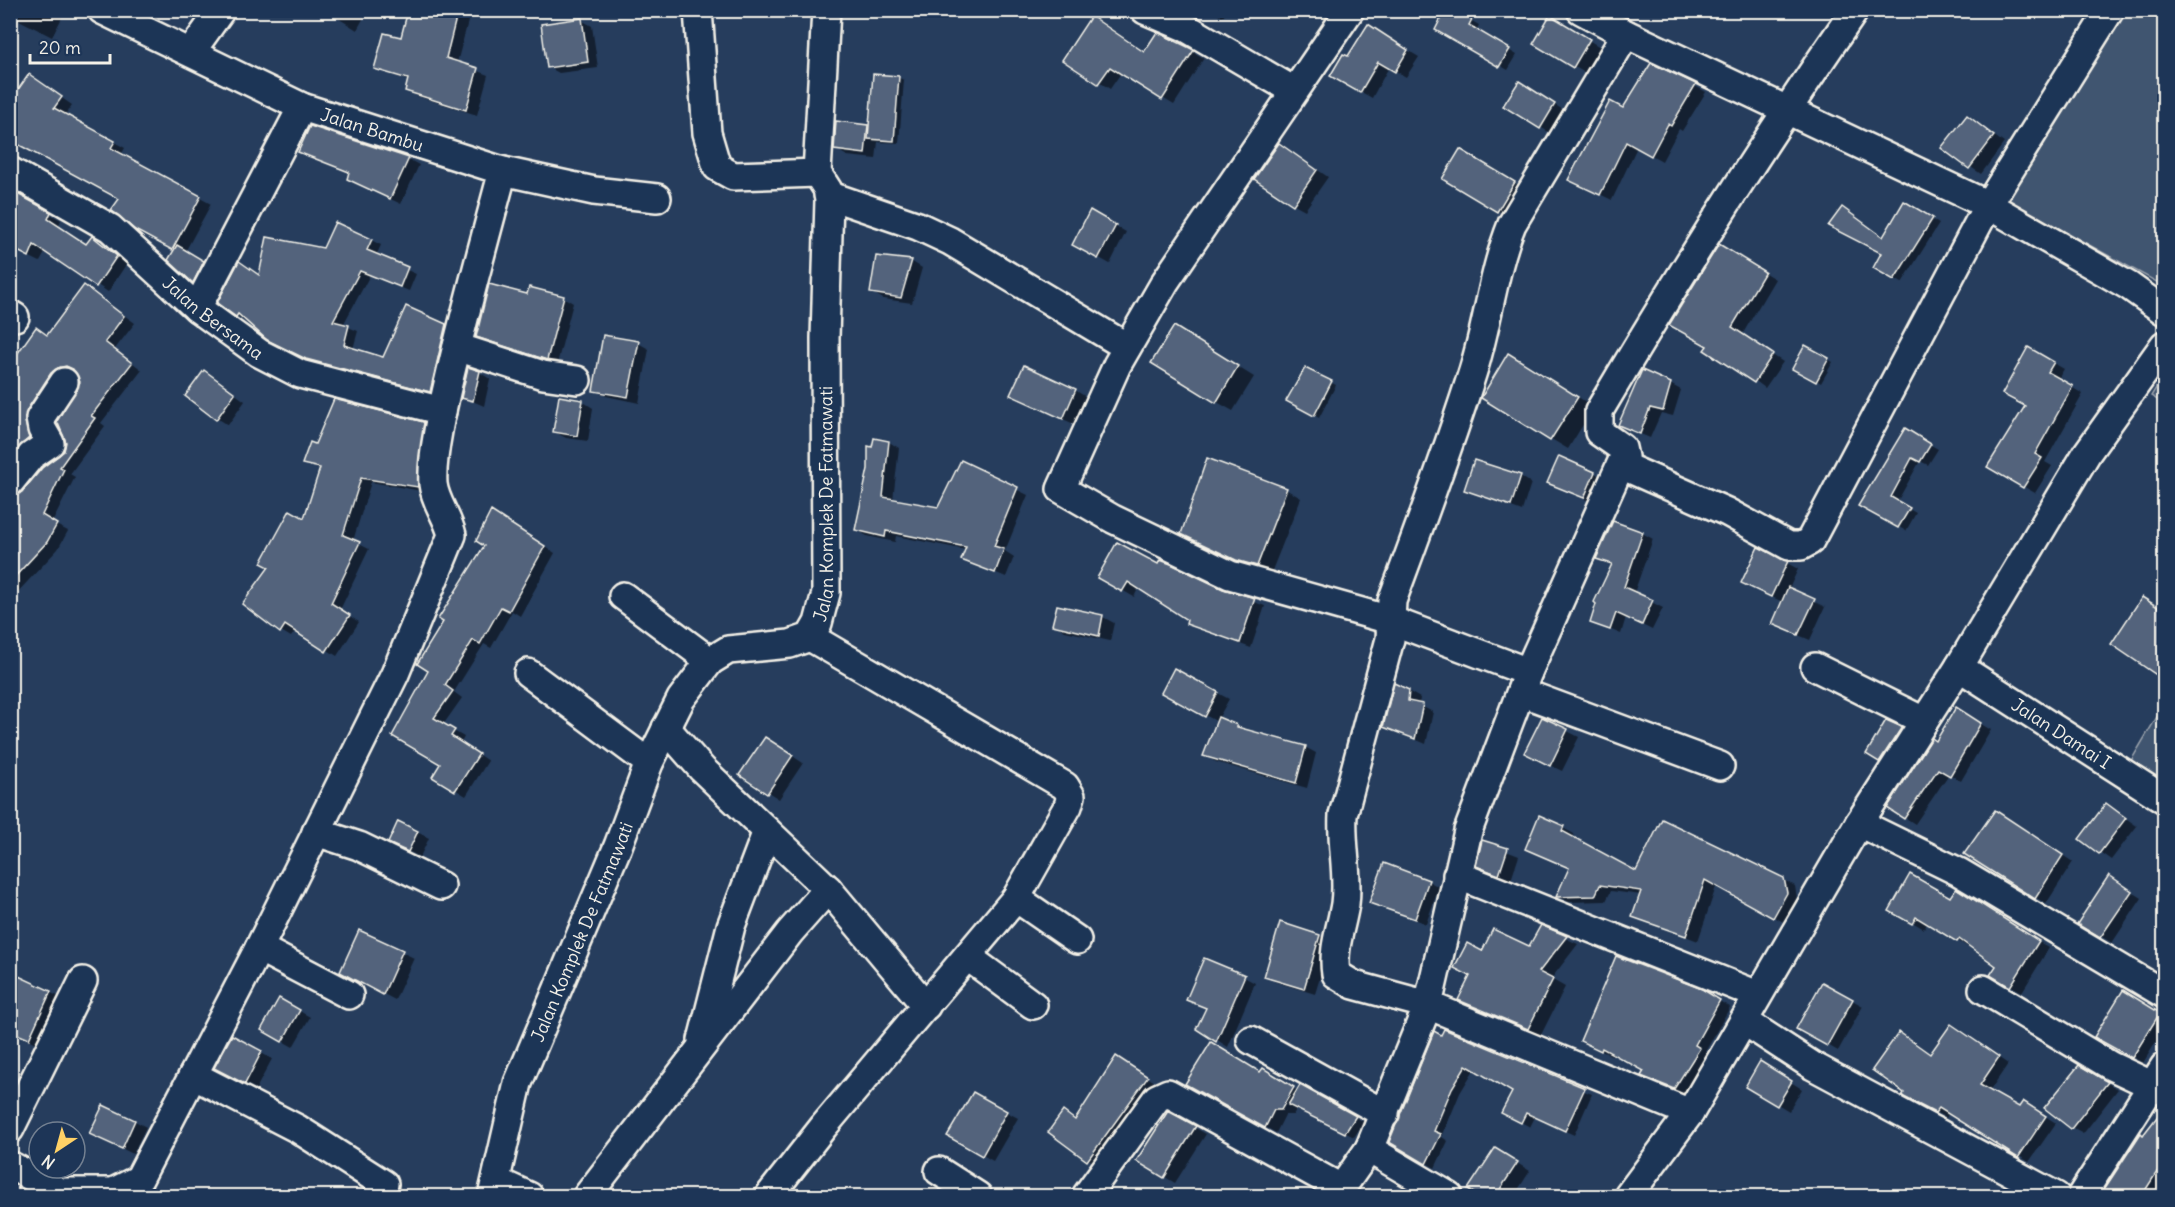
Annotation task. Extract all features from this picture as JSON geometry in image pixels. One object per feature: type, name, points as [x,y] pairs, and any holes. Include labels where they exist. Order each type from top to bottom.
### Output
[{"type":"street","name":"Jalan Bambu","points":[[102,10],[302,107],[503,171],[594,191],[657,198]]},
{"type":"street","points":[[190,52],[221,10]]},
{"type":"street","points":[[698,10],[707,133],[712,157],[717,167],[733,176],[823,184],[950,242],[1128,347]]},
{"type":"street","name":"Jalan Komplek De Fatmawati","points":[[494,1189],[518,1083],[618,846],[649,763],[681,699],[710,662],[728,650],[790,644],[810,637],[818,623],[825,593],[823,184],[826,10]]},
{"type":"street","points":[[1145,10],[1185,27],[1294,91]]},
{"type":"street","points":[[1350,10],[1165,282],[1128,347],[1061,489],[1113,519],[1230,575],[1390,620],[1524,682],[1720,766]]},
{"type":"street","points":[[1581,10],[1626,34],[1988,205],[2129,286],[2164,311]]},
{"type":"street","points":[[1086,1197],[1157,1098],[1168,1093],[1339,1192],[1369,1149],[1428,1005],[1468,831],[1524,682],[1622,465],[1624,457],[1622,448],[1599,432],[1599,411],[1682,272],[1786,109],[1855,10]]},
{"type":"street","points":[[1622,465],[1727,512],[1789,546],[1801,546],[1809,541],[1988,205],[2110,10]]},
{"type":"street","points":[[1626,34],[1512,225],[1502,250],[1488,318],[1473,370],[1392,601],[1390,639],[1343,815],[1341,843],[1347,868],[1345,905],[1333,957],[1336,974],[1354,985],[1428,1005],[1690,1113]]},
{"type":"street","points":[[197,308],[302,107]]},
{"type":"street","name":"Jalan Bersama","points":[[10,171],[110,228],[197,308],[259,353],[300,374],[442,411]]},
{"type":"street","points":[[10,1165],[59,1194],[113,1192],[139,1179],[259,948],[395,674],[452,535],[448,518],[436,497],[433,482],[442,411],[503,171]]},
{"type":"street","points":[[1629,1197],[1690,1113],[1859,823],[1959,666],[2087,453],[2164,345]]},
{"type":"street","points":[[457,347],[543,375],[577,380]]},
{"type":"street","points":[[10,482],[31,456],[50,443],[42,429],[40,418],[64,382]]},
{"type":"street","points":[[623,596],[710,662]]},
{"type":"street","points":[[770,1197],[824,1126],[1016,898],[1068,807],[1071,796],[1065,786],[810,637]]},
{"type":"street","name":"Jalan Damai I","points":[[1959,666],[2164,800]]},
{"type":"street","points":[[1815,667],[1924,721]]},
{"type":"street","points":[[528,673],[649,763]]},
{"type":"street","points":[[666,729],[702,769],[828,889],[926,1006]]},
{"type":"street","points":[[1859,823],[1959,872],[2164,994]]},
{"type":"street","points":[[700,1050],[731,926],[767,831]]},
{"type":"street","points":[[316,832],[359,846],[441,886]]},
{"type":"street","points":[[1457,875],[1758,995]]},
{"type":"street","points":[[587,1197],[790,932],[828,889]]},
{"type":"street","points":[[1016,898],[1077,940]]},
{"type":"street","points":[[259,948],[349,995]]},
{"type":"street","points":[[968,957],[1033,1005]]},
{"type":"street","points":[[10,1129],[83,981]]},
{"type":"street","points":[[1983,989],[2111,1066],[2161,1081],[2081,1197]]},
{"type":"street","points":[[1744,1022],[1814,1066],[2056,1197]]},
{"type":"street","points":[[1251,1040],[1385,1114]]},
{"type":"street","points":[[193,1075],[298,1129],[384,1184]]},
{"type":"street","points":[[1369,1149],[1449,1197]]},
{"type":"street","points":[[939,1171],[978,1197]]},
{"type":"street","points":[[494,1189],[529,1197]]},
{"type":"shaded area","points":[[2125,11],[2149,11],[2164,22],[2164,286],[2000,196]]},
{"type":"shaded area","points":[[2164,375],[2164,404],[2151,396]]},
{"type":"shaded area","points":[[2164,705],[2164,787],[2129,764]]},
{"type":"building","points":[[408,10],[458,10],[446,58],[478,68],[466,110],[405,91],[408,79],[374,69],[384,33],[401,37]]},
{"type":"building","points":[[1445,10],[1456,10],[1472,19],[1469,25],[1510,49],[1499,67],[1435,30]]},
{"type":"building","points":[[1550,15],[1590,39],[1573,68],[1533,44]]},
{"type":"building","points":[[1091,16],[1144,52],[1157,32],[1194,50],[1162,100],[1110,67],[1098,84],[1062,60]]},
{"type":"building","points":[[582,18],[588,62],[547,68],[541,24]]},
{"type":"building","points":[[1368,24],[1408,50],[1395,72],[1378,62],[1360,93],[1330,76],[1343,54],[1348,56]]},
{"type":"building","points":[[1651,63],[1696,84],[1671,126],[1668,124],[1651,156],[1626,142],[1600,195],[1568,180],[1610,101],[1623,108]]},
{"type":"building","points":[[29,74],[62,97],[54,108],[115,141],[111,148],[201,196],[172,250],[135,230],[111,210],[119,199],[10,140],[10,101]]},
{"type":"building","points":[[873,74],[899,76],[894,141],[868,139]]},
{"type":"building","points":[[1519,81],[1555,104],[1540,129],[1503,106]]},
{"type":"building","points":[[1967,115],[1994,136],[1969,169],[1941,148]]},
{"type":"building","points":[[836,121],[868,125],[865,154],[834,150]]},
{"type":"building","points":[[310,126],[409,158],[390,199],[347,179],[349,172],[298,152]]},
{"type":"building","points":[[1279,143],[1317,170],[1293,205],[1254,179]]},
{"type":"building","points":[[1460,149],[1515,182],[1497,212],[1442,179]]},
{"type":"building","points":[[10,190],[51,212],[48,219],[86,244],[92,236],[117,256],[96,287],[34,245],[29,257],[10,247]]},
{"type":"building","points":[[1904,201],[1933,218],[1894,280],[1873,268],[1881,253],[1828,226],[1842,207],[1883,237]]},
{"type":"building","points":[[1090,210],[1116,225],[1098,259],[1072,245]]},
{"type":"building","points":[[335,222],[372,239],[367,250],[408,267],[400,287],[360,271],[333,321],[349,325],[344,345],[383,357],[406,306],[446,324],[430,392],[306,359],[267,340],[238,314],[236,317],[217,303],[239,261],[259,275],[267,237],[323,248]]},
{"type":"building","points":[[1719,244],[1765,272],[1732,327],[1773,354],[1754,383],[1704,350],[1707,346],[1669,325]]},
{"type":"building","points":[[177,245],[204,261],[193,283],[168,260]]},
{"type":"building","points":[[876,256],[912,260],[901,298],[870,293]]},
{"type":"building","points":[[489,284],[527,294],[529,287],[564,296],[547,360],[476,337]]},
{"type":"building","points":[[84,285],[124,316],[105,342],[132,363],[91,416],[95,418],[60,467],[64,469],[42,515],[57,524],[47,542],[10,582],[10,497],[22,492],[42,468],[64,451],[66,442],[57,421],[80,382],[73,369],[66,366],[51,373],[27,410],[25,421],[29,438],[10,456],[10,364],[36,327],[47,335]]},
{"type":"building","points":[[1174,326],[1238,366],[1216,403],[1151,363]]},
{"type":"building","points":[[603,335],[639,341],[628,397],[593,391]]},
{"type":"building","points":[[1805,345],[1829,358],[1816,382],[1792,369]]},
{"type":"building","points":[[2028,347],[2054,362],[2048,372],[2073,386],[2035,454],[2042,458],[2023,488],[1987,467],[2025,406],[2002,394]]},
{"type":"building","points":[[1508,353],[1578,397],[1550,441],[1481,398]]},
{"type":"building","points":[[1024,365],[1076,389],[1063,419],[1010,395]]},
{"type":"building","points":[[468,367],[480,371],[473,401],[461,398]]},
{"type":"building","points":[[1305,368],[1332,381],[1314,416],[1286,401]]},
{"type":"building","points":[[204,370],[235,393],[216,420],[185,396]]},
{"type":"building","points":[[1642,370],[1671,383],[1663,411],[1650,408],[1640,434],[1618,425]]},
{"type":"building","points":[[559,396],[583,400],[577,436],[553,432]]},
{"type":"building","points":[[334,399],[424,422],[418,487],[361,478],[343,535],[360,542],[331,603],[350,615],[326,652],[285,625],[280,633],[242,604],[269,567],[261,563],[290,510],[304,518],[320,468],[302,464],[310,442],[315,444]]},
{"type":"building","points":[[1905,428],[1931,444],[1920,462],[1912,458],[1891,497],[1910,508],[1898,528],[1858,506]]},
{"type":"building","points":[[874,438],[889,441],[883,497],[938,507],[961,460],[1018,487],[994,546],[1004,549],[995,573],[961,560],[966,547],[886,531],[885,537],[855,530],[868,469],[868,446],[872,447]]},
{"type":"building","points":[[1559,456],[1595,472],[1584,498],[1547,483]]},
{"type":"building","points":[[1207,458],[1287,488],[1257,566],[1236,560],[1181,534]]},
{"type":"building","points":[[1474,460],[1521,475],[1511,506],[1464,490]]},
{"type":"building","points":[[491,511],[545,546],[509,611],[501,607],[480,644],[473,640],[445,685],[453,691],[434,718],[455,730],[451,736],[479,754],[455,791],[432,777],[440,764],[392,736],[428,671],[417,664],[443,622],[438,619],[484,546],[476,541]]},
{"type":"building","points":[[1613,521],[1643,532],[1624,587],[1653,600],[1642,625],[1616,613],[1610,630],[1590,623],[1596,604],[1594,602],[1612,564],[1596,559]]},
{"type":"building","points":[[1117,542],[1158,564],[1160,560],[1223,589],[1255,598],[1240,643],[1186,624],[1187,620],[1128,582],[1122,592],[1097,578]]},
{"type":"building","points":[[1758,547],[1788,561],[1771,597],[1741,583]]},
{"type":"building","points":[[1788,587],[1815,599],[1798,635],[1772,624]]},
{"type":"building","points":[[2142,597],[2164,611],[2164,680],[2111,644]]},
{"type":"building","points":[[1057,605],[1103,615],[1099,636],[1052,625]]},
{"type":"building","points":[[1174,668],[1218,692],[1205,717],[1161,693]]},
{"type":"building","points":[[1394,683],[1409,690],[1408,701],[1423,704],[1415,739],[1383,727]]},
{"type":"building","points":[[1956,707],[1981,723],[1950,776],[1938,769],[1904,819],[1887,808],[1932,738],[1936,741]]},
{"type":"building","points":[[1218,717],[1237,727],[1306,746],[1296,783],[1203,756]]},
{"type":"building","points":[[1542,717],[1568,729],[1550,766],[1524,753]]},
{"type":"building","points":[[1886,720],[1902,727],[1879,762],[1866,754]]},
{"type":"building","points":[[765,737],[793,755],[767,794],[739,775]]},
{"type":"building","points":[[2106,803],[2126,818],[2099,854],[2079,839]]},
{"type":"building","points":[[1995,810],[2063,855],[2035,899],[1964,854]]},
{"type":"building","points":[[1539,815],[1564,826],[1562,831],[1636,871],[1662,819],[1784,878],[1787,893],[1773,918],[1705,880],[1686,936],[1632,917],[1641,891],[1600,885],[1595,896],[1556,897],[1569,868],[1525,849]]},
{"type":"building","points":[[398,821],[418,831],[408,852],[388,843]]},
{"type":"building","points":[[1482,840],[1508,848],[1499,875],[1476,866]]},
{"type":"building","points":[[1384,863],[1429,880],[1415,919],[1369,903]]},
{"type":"building","points":[[1910,874],[1950,897],[1956,888],[2039,941],[2010,987],[1990,975],[1996,966],[1959,939],[1957,942],[1916,917],[1912,924],[1889,911]]},
{"type":"building","points":[[2109,875],[2132,891],[2100,938],[2077,924]]},
{"type":"building","points":[[1280,922],[1320,935],[1304,989],[1264,977]]},
{"type":"building","points":[[1541,925],[1567,936],[1539,972],[1553,979],[1528,1029],[1458,1000],[1470,976],[1454,968],[1467,943],[1482,951],[1493,929],[1529,946]]},
{"type":"building","points":[[359,930],[403,950],[383,995],[340,972]]},
{"type":"building","points":[[1616,956],[1702,989],[1720,1000],[1695,1045],[1700,1048],[1674,1089],[1641,1076],[1644,1071],[1602,1048],[1601,1051],[1580,1041]]},
{"type":"building","points":[[1204,958],[1245,975],[1216,1042],[1196,1029],[1206,1008],[1186,1000]]},
{"type":"building","points":[[10,972],[51,991],[29,1039],[10,1031]]},
{"type":"building","points":[[1822,982],[1853,999],[1827,1046],[1796,1029]]},
{"type":"building","points":[[2123,990],[2160,1013],[2132,1058],[2094,1037]]},
{"type":"building","points":[[279,998],[300,1010],[282,1042],[261,1030]]},
{"type":"building","points":[[1951,1024],[1999,1057],[1980,1085],[2019,1107],[2023,1101],[2046,1116],[2018,1158],[1939,1108],[1935,1113],[1902,1096],[1904,1093],[1872,1070],[1899,1032],[1930,1054]]},
{"type":"building","points":[[1444,1029],[1585,1088],[1565,1131],[1526,1113],[1521,1123],[1501,1113],[1512,1092],[1466,1065],[1452,1088],[1434,1131],[1441,1134],[1426,1164],[1389,1142],[1434,1031],[1441,1035]]},
{"type":"building","points":[[232,1035],[262,1051],[245,1084],[214,1068]]},
{"type":"building","points":[[1211,1042],[1260,1072],[1263,1068],[1294,1087],[1281,1110],[1274,1110],[1265,1128],[1185,1084]]},
{"type":"building","points":[[1116,1056],[1148,1077],[1087,1161],[1048,1132],[1063,1111],[1075,1120]]},
{"type":"building","points":[[1760,1061],[1792,1081],[1777,1106],[1745,1087]]},
{"type":"building","points":[[2079,1065],[2108,1082],[2071,1129],[2044,1108]]},
{"type":"building","points":[[1300,1085],[1356,1116],[1345,1133],[1288,1105]]},
{"type":"building","points":[[973,1092],[1007,1111],[982,1156],[947,1136]]},
{"type":"building","points":[[103,1105],[135,1120],[122,1149],[89,1134]]},
{"type":"building","points":[[2164,1108],[2164,1161],[2141,1197],[2099,1197],[2141,1133],[2143,1135]]},
{"type":"building","points":[[1168,1111],[1196,1126],[1164,1178],[1136,1161]]},
{"type":"building","points":[[1495,1148],[1518,1162],[1495,1197],[1480,1197],[1468,1189]]}]
